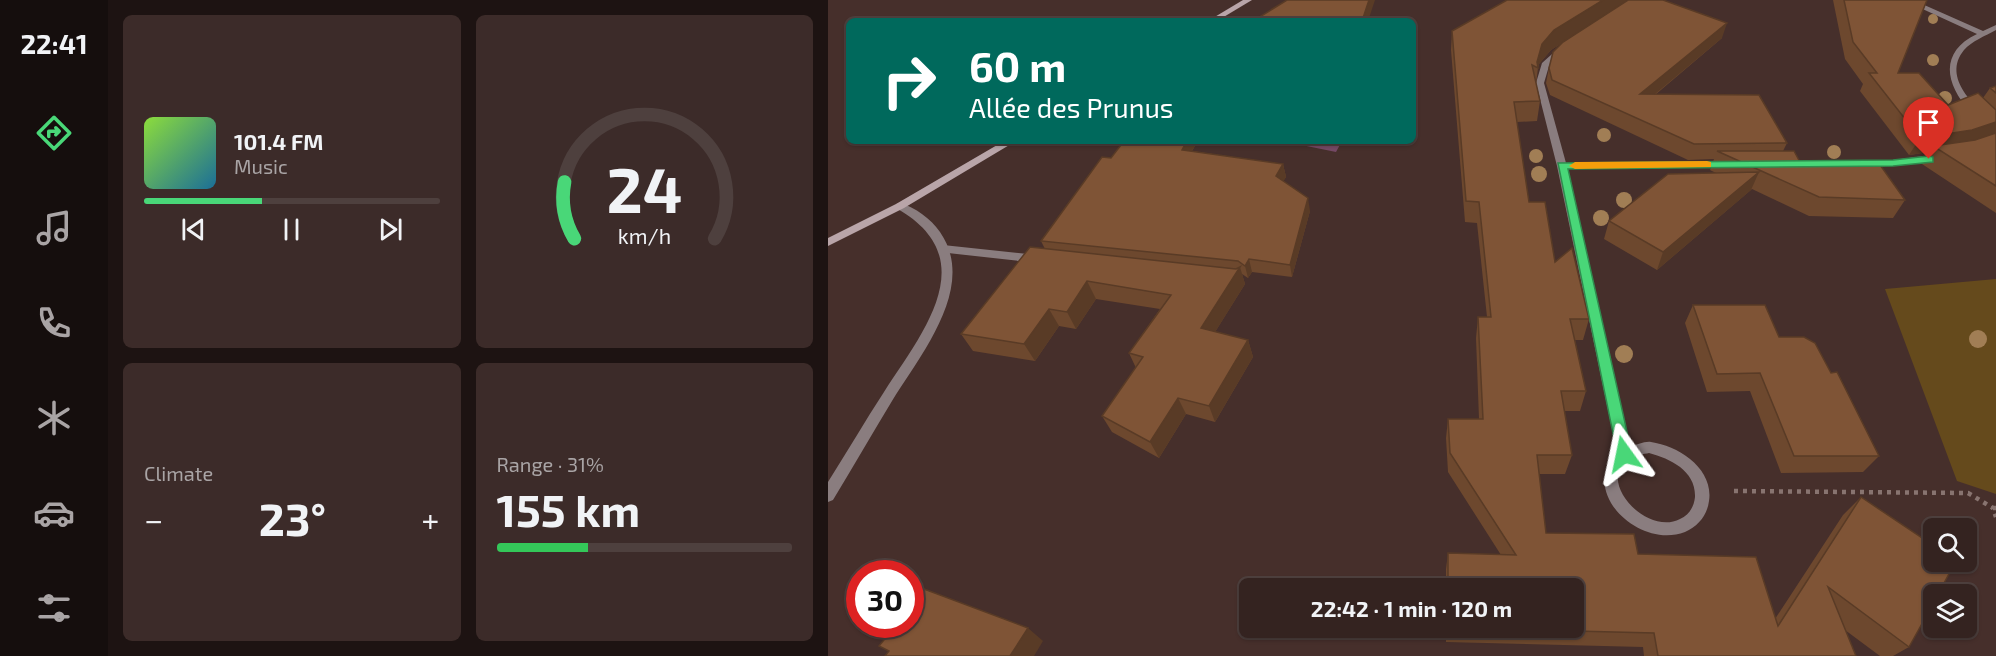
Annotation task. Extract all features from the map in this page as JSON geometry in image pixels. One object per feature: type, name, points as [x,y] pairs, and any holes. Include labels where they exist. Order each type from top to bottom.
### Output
[{"type":"main road","points":[[1217,18],[1248,0]]},
{"type":"main road","points":[[828,242],[900,206],[1006,144]]},
{"type":"street","points":[[1907,0],[1982,33]]},
{"type":"street","points":[[1996,27],[1982,33],[1960,49],[1954,60],[1952,72],[1955,83],[1970,106],[1996,129]]},
{"type":"street","points":[[1575,41],[1550,58],[1541,73],[1540,83],[1562,166],[1624,454]]},
{"type":"street","points":[[1846,163],[1893,163],[1951,155]]},
{"type":"street","points":[[1562,166],[1739,164]]},
{"type":"street","points":[[828,495],[914,355],[940,306],[947,271],[943,249],[936,233],[922,217],[900,206]]},
{"type":"street","points":[[943,249],[1053,261]]},
{"type":"street","points":[[1642,448],[1663,450],[1689,466],[1698,478],[1703,491],[1703,504],[1698,516],[1688,524],[1674,529],[1658,529],[1642,524],[1617,502],[1611,488],[1610,475],[1615,462],[1624,454],[1642,448]]},
{"type":"path","points":[[1703,491],[1968,493],[1994,508],[1996,517]]},
{"type":"shaded area","points":[[1297,144],[1340,144],[1336,152]]},
{"type":"shaded area","points":[[1996,279],[1996,494],[1957,481],[1885,289]]},
{"type":"building","points":[[1287,0],[1369,0],[1363,18],[1258,18]]},
{"type":"building","points":[[1507,0],[1603,0],[1554,30],[1542,44],[1537,62],[1538,68],[1532,65],[1540,101],[1514,102],[1529,202],[1545,202],[1555,262],[1572,248],[1589,319],[1570,319],[1586,391],[1561,391],[1572,455],[1537,455],[1546,533],[1634,534],[1638,554],[1756,557],[1778,626],[1861,497],[1923,539],[1923,572],[1950,572],[1943,584],[1923,584],[1923,622],[1909,647],[1828,587],[1856,656],[1658,656],[1654,633],[1584,631],[1584,578],[1448,578],[1448,553],[1516,555],[1450,453],[1448,419],[1483,419],[1478,317],[1491,317],[1479,202],[1466,201],[1452,31]]},
{"type":"building","points":[[1628,0],[1663,0],[1727,23],[1640,94],[1759,95],[1787,143],[1694,144],[1552,80],[1549,68],[1553,52],[1563,42]]},
{"type":"building","points":[[1844,0],[1927,0],[1898,73],[1919,73],[1948,105],[1978,93],[1996,110],[1996,122],[1972,130],[1920,138],[1869,73],[1877,73],[1853,42]]},
{"type":"building","points":[[1996,133],[1996,186],[1933,146],[1975,140]]},
{"type":"building","points":[[1122,144],[1185,144],[1182,150],[1283,164],[1276,176],[1308,198],[1290,265],[1249,259],[1245,266],[1238,261],[1041,241],[1102,157],[1111,158]]},
{"type":"building","points":[[1717,151],[1794,151],[1800,162],[1878,162],[1905,200],[1819,197]]},
{"type":"building","points":[[1759,172],[1663,252],[1609,221],[1668,174]]},
{"type":"building","points":[[1030,247],[1236,269],[1240,267],[1201,328],[1248,340],[1209,406],[1178,398],[1150,442],[1102,416],[1143,357],[1129,353],[1171,295],[1087,281],[1067,312],[1049,309],[1024,344],[961,334]]},
{"type":"building","points":[[1693,305],[1765,305],[1779,337],[1804,337],[1815,343],[1831,373],[1837,372],[1879,456],[1794,456],[1760,373],[1717,374]]},
{"type":"building","points":[[924,589],[1028,628],[1010,656],[885,656],[889,651],[879,646],[886,638],[924,638]]},
{"type":"slow traffic","points":[[1575,166],[1707,165]]},
{"type":"route","points":[[1624,454],[1562,166],[1893,163],[1929,159]]}]
